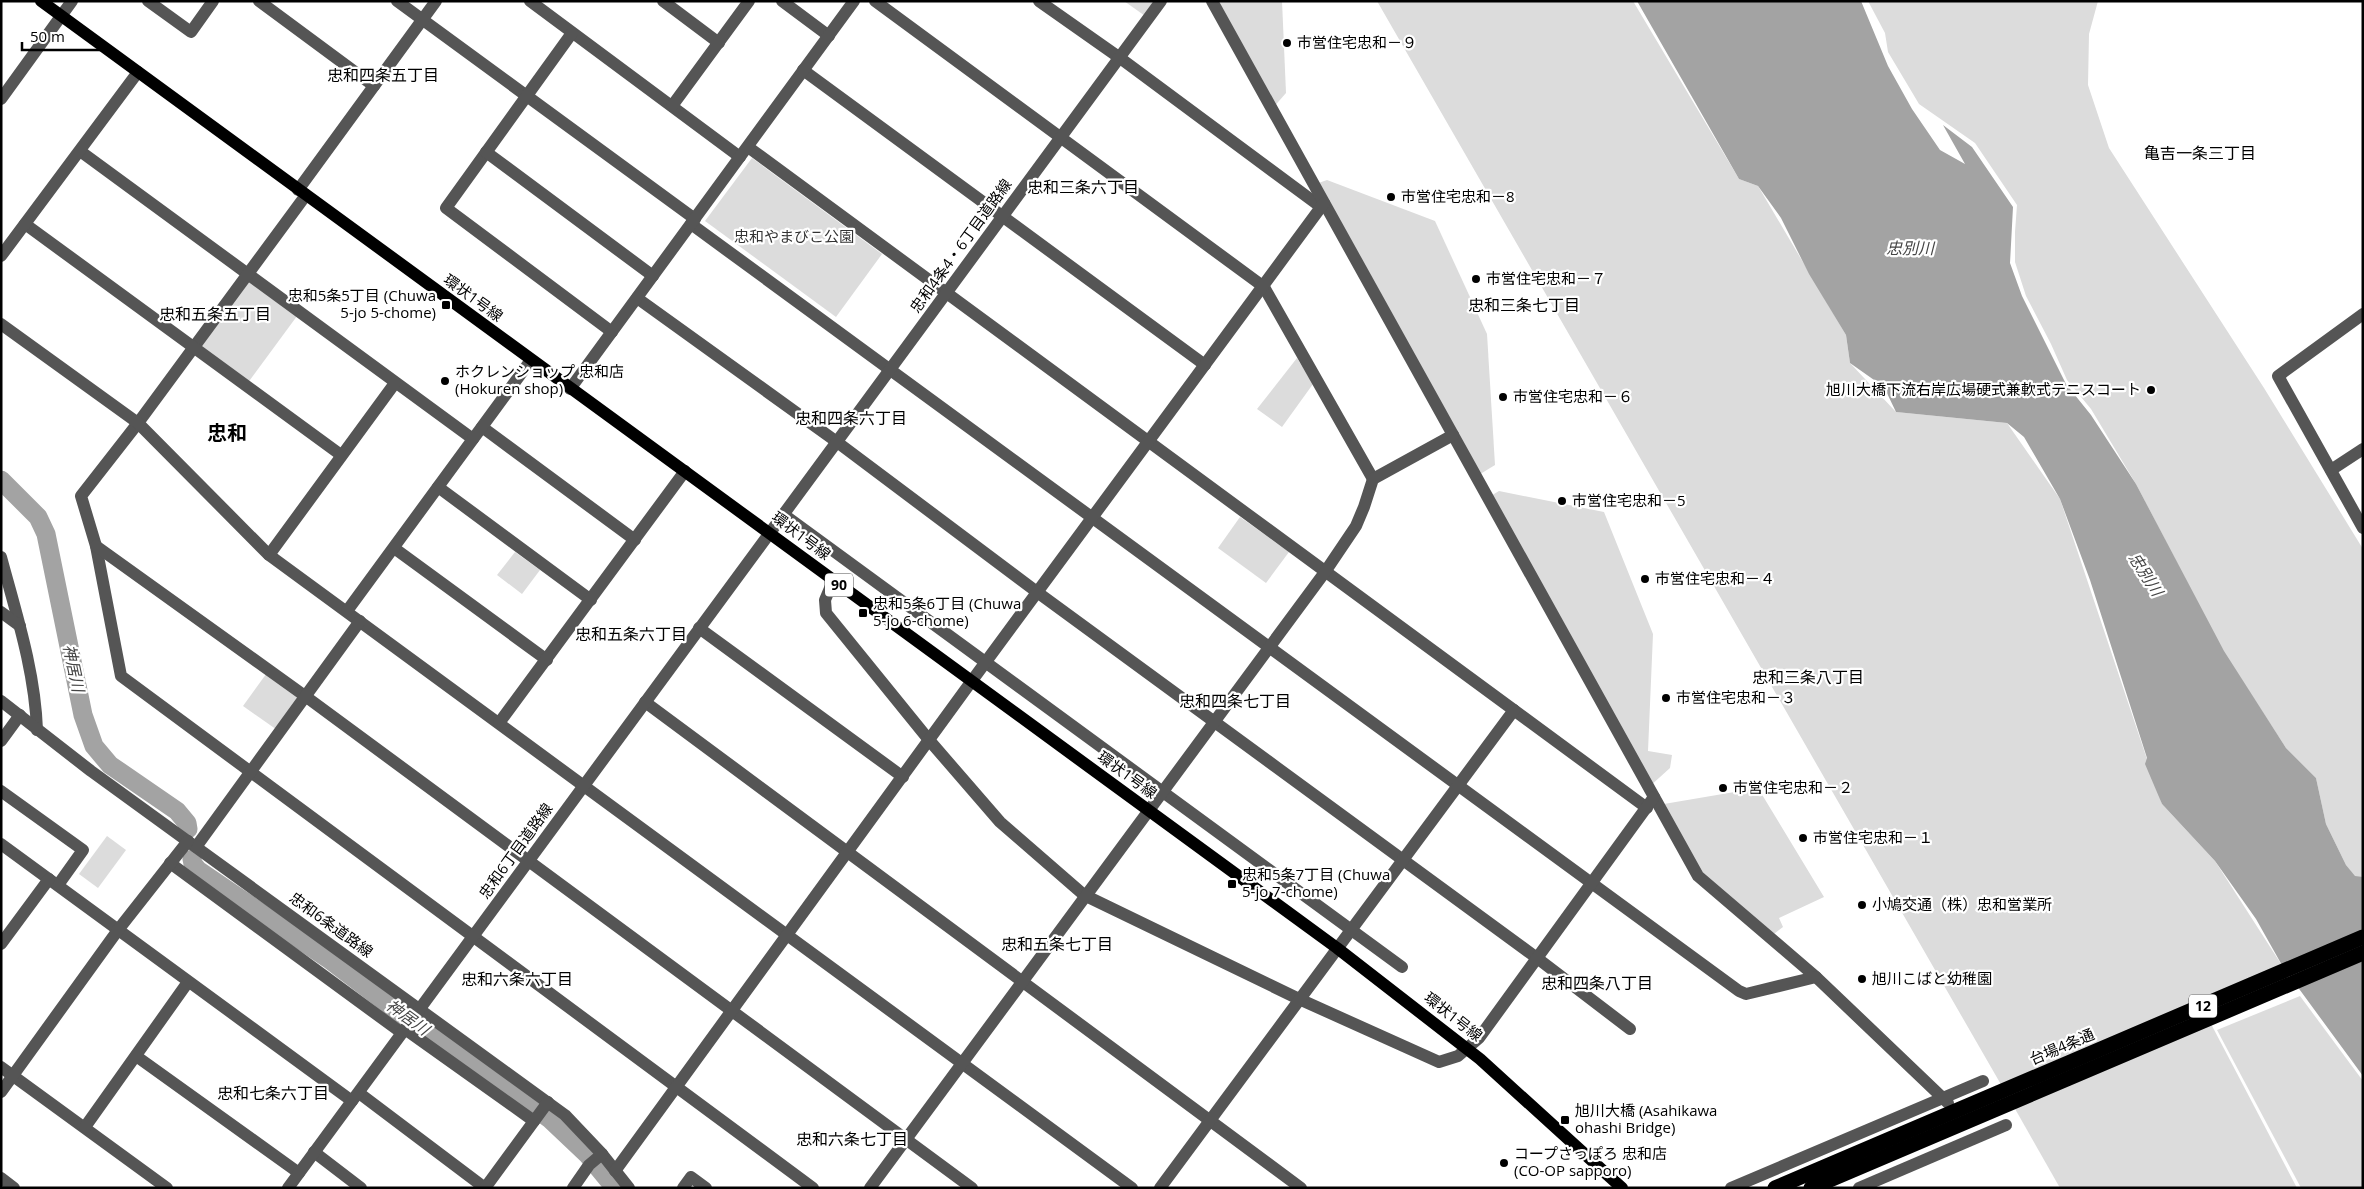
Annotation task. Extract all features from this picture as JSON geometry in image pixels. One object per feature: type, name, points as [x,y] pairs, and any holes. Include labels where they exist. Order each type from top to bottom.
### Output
[{"type":"highway","name":"台場4条通","points":[[1811,1188],[2363,937]]},
{"type":"highway","name":"台場4条通","points":[[1775,1188],[2363,953]]},
{"type":"main road","name":"環状1号線","points":[[41,1],[1337,948],[1468,1049],[1622,1188]]},
{"type":"street","points":[[2,95],[72,1]]},
{"type":"street","points":[[148,1],[191,32],[213,1]]},
{"type":"street","points":[[259,1],[374,86]]},
{"type":"street","points":[[397,1],[891,369],[1739,991],[1746,994],[1816,977]]},
{"type":"street","points":[[436,1],[374,86],[248,275],[138,424],[81,496],[96,546],[121,676],[813,1188]]},
{"type":"street","points":[[530,1],[672,106],[744,152],[945,293],[1647,808]]},
{"type":"street","points":[[663,1],[719,42]]},
{"type":"street","points":[[672,106],[749,1]]},
{"type":"street","points":[[782,1],[829,36]]},
{"type":"street","points":[[570,389],[854,1]]},
{"type":"street","points":[[875,1],[1264,287],[1373,479]]},
{"type":"street","points":[[1040,1],[1323,205]]},
{"type":"street","name":"忠和4条4・6丁目道路線","points":[[769,532],[1161,1]]},
{"type":"street","points":[[1212,1],[1323,205],[1698,876],[1816,977],[1946,1100]]},
{"type":"street","points":[[572,33],[446,208],[612,332]]},
{"type":"street","points":[[803,70],[1205,365]]},
{"type":"street","points":[[1,256],[138,72]]},
{"type":"street","points":[[80,151],[473,440]]},
{"type":"street","points":[[486,152],[653,276]]},
{"type":"street","points":[[615,1171],[971,682],[1323,205]]},
{"type":"street","points":[[25,224],[195,346],[341,455]]},
{"type":"street","points":[[637,298],[837,442],[1037,592],[1537,958],[1630,1029]]},
{"type":"street","points":[[2363,314],[2278,376],[2363,528]]},
{"type":"street","points":[[4,331],[138,424],[268,555],[347,611],[1132,1188]]},
{"type":"street","points":[[347,611],[531,360]]},
{"type":"street","points":[[268,555],[395,382]]},
{"type":"street","points":[[482,427],[635,540]]},
{"type":"street","points":[[870,1188],[1022,983],[1084,895],[1324,572],[1356,526],[1373,479],[1453,435]]},
{"type":"street","points":[[2331,470],[2363,449]]},
{"type":"street","points":[[499,724],[685,471]]},
{"type":"street","points":[[438,487],[591,600]]},
{"type":"street","points":[[783,514],[1402,967]]},
{"type":"street","name":"忠和6丁目道路線","points":[[288,1188],[769,532]]},
{"type":"street","points":[[96,546],[530,860],[972,1188]]},
{"type":"street","points":[[394,548],[547,660]]},
{"type":"street","points":[[1,557],[20,626],[36,710],[37,730]]},
{"type":"street","points":[[833,581],[825,600],[826,613],[929,740],[1000,822],[1084,895],[1300,999],[1438,1062],[1447,1061],[1468,1049],[1479,1038],[1654,797]]},
{"type":"street","points":[[1,612],[20,626]]},
{"type":"street","points":[[1,1092],[118,930],[170,863],[192,844],[250,772],[360,621]]},
{"type":"street","points":[[699,628],[903,777]]},
{"type":"street","name":"忠和6条道路線","points":[[1,701],[37,730],[192,844],[410,1023],[541,1112],[565,1115],[597,1159],[615,1171],[629,1188]]},
{"type":"street","points":[[646,702],[848,851],[1022,983],[1301,1188]]},
{"type":"street","points":[[1160,1188],[1514,710]]},
{"type":"street","points":[[1,741],[20,715]]},
{"type":"street","points":[[1,791],[83,850],[1,944]]},
{"type":"street","points":[[1,844],[188,982],[485,1188],[541,1112],[170,863]]},
{"type":"street","points":[[85,1127],[188,982]]},
{"type":"street","points":[[136,1056],[299,1173]]},
{"type":"street","points":[[1,1067],[167,1188]]},
{"type":"street","points":[[1731,1188],[1946,1100],[1983,1081]]},
{"type":"street","points":[[1860,1188],[1964,1140],[2006,1125]]},
{"type":"street","points":[[314,1152],[362,1188]]},
{"type":"street","points":[[573,1188],[597,1159]]},
{"type":"street","points":[[683,1188],[691,1177],[706,1188]]},
{"type":"street","points":[[1,1178],[14,1188]]},
{"type":"green space","points":[[1124,1],[1161,1],[1148,18]]},
{"type":"green space","points":[[1212,1],[1282,1],[1286,93],[1272,109]]},
{"type":"green space","points":[[1377,1],[1633,1],[1739,179],[1758,186],[1846,335],[1850,363],[1896,412],[2007,423],[2060,499],[2162,804],[2215,861],[2283,967],[2003,1088]]},
{"type":"green space","points":[[1868,1],[2098,1],[2089,34],[2088,85],[2109,148],[2264,388],[2363,549],[2363,877],[2355,877],[2346,865],[2326,824],[2316,778],[2286,748],[2223,651],[2136,484],[2091,409],[2067,380],[2026,296],[2015,262],[2017,205],[1975,143],[1919,104],[1888,52],[1885,33]]},
{"type":"green space","name":"忠和やまびこ公園","points":[[752,158],[882,254],[836,317],[705,221]]},
{"type":"green space","points":[[1327,180],[1435,221],[1487,334],[1495,465],[1477,476],[1313,185]]},
{"type":"green space","points":[[248,275],[300,312],[247,384],[195,347]]},
{"type":"green space","points":[[1297,358],[1313,384],[1282,427],[1257,409]]},
{"type":"green space","points":[[1499,491],[1604,512],[1653,634],[1648,751],[1672,755],[1670,768],[1649,787],[1489,497]]},
{"type":"green space","points":[[1240,517],[1289,552],[1266,583],[1218,548]]},
{"type":"green space","points":[[515,552],[540,570],[522,594],[497,575]]},
{"type":"green space","points":[[269,670],[305,696],[280,732],[243,706]]},
{"type":"green space","points":[[1758,788],[1824,897],[1779,918],[1783,927],[1770,937],[1698,876],[1658,805]]},
{"type":"green space","points":[[107,836],[126,850],[98,888],[79,874]]},
{"type":"green space","points":[[2300,996],[2363,1081],[2363,1188],[2301,1188],[2217,1030]]},
{"type":"green space","points":[[2210,1022],[2297,1188],[2060,1188],[2014,1107]]},
{"type":"water","name":"忠別川","points":[[1637,1],[1861,1],[1888,66],[1912,109],[1940,150],[1965,164],[1943,125],[1972,147],[2013,207],[2010,263],[2022,296],[2066,384],[2091,415],[2136,484],[2224,651],[2286,748],[2316,778],[2326,824],[2346,865],[2355,876],[2363,877],[2363,1076],[2283,967],[2256,919],[2215,861],[2162,804],[2145,764],[2147,758],[2090,580],[2060,499],[2024,437],[2007,423],[1896,412],[1884,387],[1850,363],[1846,335],[1809,274],[1781,218],[1758,186],[1739,179]]},
{"type":"waterway","name":"神居川","points":[[1,480],[38,517],[46,534],[83,715],[94,746],[110,765],[177,811],[187,823],[188,829]]},
{"type":"waterway","name":"神居川","points":[[192,859],[193,864],[198,870],[330,960],[400,1013],[460,1053],[550,1119],[587,1154],[615,1188]]},
{"type":"place","name":"市営住宅忠和－９","points":[[1287,43]]},
{"type":"place","name":"市営住宅忠和－8","points":[[1391,197]]},
{"type":"place","name":"市営住宅忠和－７","points":[[1476,279]]},
{"type":"place","name":"忠和5条5丁目 (Chuwa 5-jo 5-chome)","points":[[446,305]]},
{"type":"place","name":"ホクレンショップ 忠和店 (Hokuren shop)","points":[[445,381]]},
{"type":"place","name":"旭川大橋下流右岸広場硬式兼軟式テニスコート","points":[[2151,390]]},
{"type":"place","name":"市営住宅忠和－６","points":[[1503,397]]},
{"type":"place","name":"市営住宅忠和－5","points":[[1562,501]]},
{"type":"place","name":"市営住宅忠和－４","points":[[1645,579]]},
{"type":"place","name":"忠和5条6丁目 (Chuwa 5-jo 6-chome)","points":[[863,613]]},
{"type":"place","name":"市営住宅忠和－３","points":[[1666,698]]},
{"type":"place","name":"市営住宅忠和－２","points":[[1723,788]]},
{"type":"place","name":"市営住宅忠和－１","points":[[1803,838]]},
{"type":"place","name":"忠和5条7丁目 (Chuwa 5-jo 7-chome)","points":[[1232,884]]},
{"type":"place","name":"小鳩交通（株）忠和営業所","points":[[1862,905]]},
{"type":"place","name":"旭川こばと幼稚園","points":[[1862,979]]},
{"type":"place","name":"旭川大橋 (Asahikawa ohashi Bridge)","points":[[1565,1120]]},
{"type":"place","name":"コープさっぽろ 忠和店 (CO-OP sapporo)","points":[[1504,1163]]},
{"type":"district","name":"忠和四条五丁目","points":[[383,75]]},
{"type":"district","name":"亀吉一条三丁目","points":[[2200,153]]},
{"type":"district","name":"忠和三条六丁目","points":[[1083,187]]},
{"type":"district","name":"忠和三条七丁目","points":[[1524,305]]},
{"type":"district","name":"忠和五条五丁目","points":[[215,314]]},
{"type":"district","name":"忠和四条六丁目","points":[[851,418]]},
{"type":"district","name":"忠和","points":[[227,433]]},
{"type":"district","name":"忠和五条六丁目","points":[[631,634]]},
{"type":"district","name":"忠和三条八丁目","points":[[1808,677]]},
{"type":"district","name":"忠和四条七丁目","points":[[1235,701]]},
{"type":"district","name":"忠和五条七丁目","points":[[1057,944]]},
{"type":"district","name":"忠和六条六丁目","points":[[517,979]]},
{"type":"district","name":"忠和四条八丁目","points":[[1597,983]]},
{"type":"district","name":"忠和七条六丁目","points":[[273,1093]]},
{"type":"district","name":"忠和六条七丁目","points":[[852,1139]]}]
